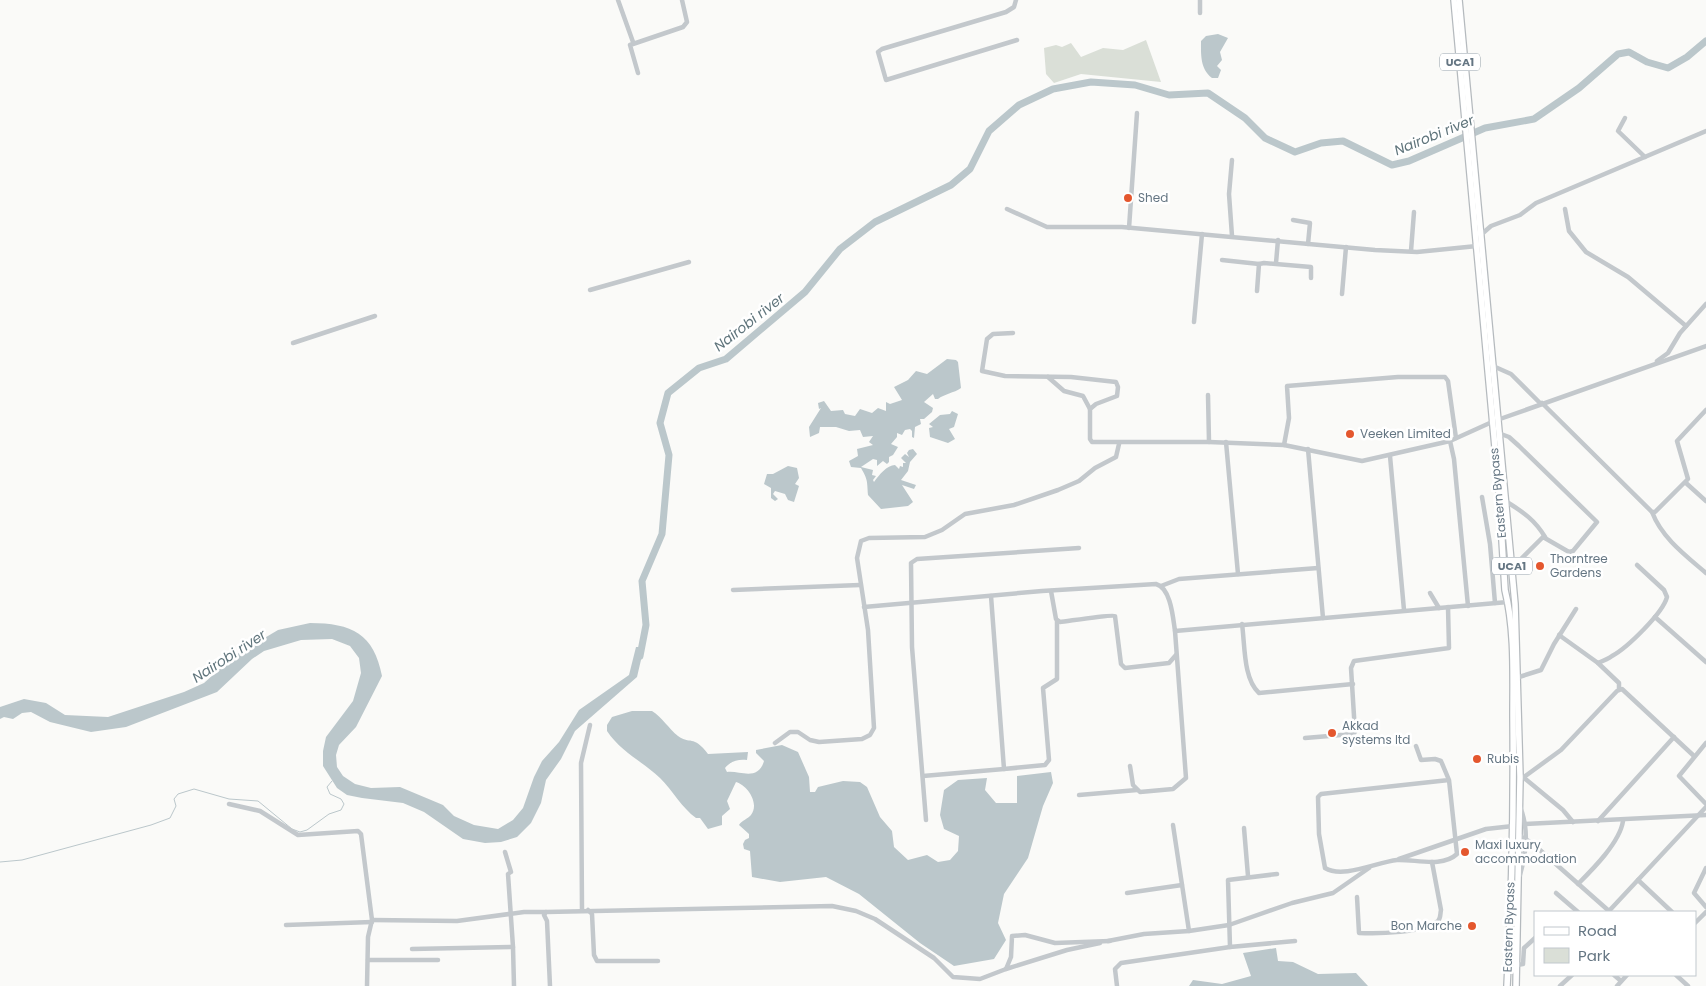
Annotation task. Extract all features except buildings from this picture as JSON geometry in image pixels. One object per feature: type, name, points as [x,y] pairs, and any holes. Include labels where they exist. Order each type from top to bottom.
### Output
[{"type":"main road","name":"Eastern Bypass","points":[[1454,0],[1468,122],[1474,147],[1483,234],[1493,366],[1500,419],[1507,502],[1519,677],[1522,777],[1519,805],[1522,837],[1518,879],[1516,986]]},
{"type":"main road","name":"Eastern Bypass","points":[[1460,0],[1468,122],[1468,152],[1499,491],[1512,667],[1513,826],[1507,986]]},
{"type":"street","points":[[618,0],[633,42],[630,49],[638,73]]},
{"type":"street","points":[[633,42],[683,27],[687,22],[682,0]]},
{"type":"street","points":[[1016,0],[1014,7],[1006,12],[882,49],[878,52],[886,80],[1017,40]]},
{"type":"street","points":[[1200,0],[1200,13]]},
{"type":"street","points":[[1129,228],[1137,113]]},
{"type":"street","points":[[1625,118],[1618,131],[1645,157]]},
{"type":"street","points":[[1483,234],[1491,226],[1520,215],[1536,203],[1706,131]]},
{"type":"street","points":[[1232,160],[1229,194],[1232,236]]},
{"type":"street","points":[[1565,209],[1569,230],[1586,252],[1618,269],[1686,326]]},
{"type":"street","points":[[1007,210],[1047,227],[1129,228],[1411,251],[1477,246]]},
{"type":"street","points":[[1411,251],[1414,212]]},
{"type":"street","points":[[1293,220],[1310,223],[1308,244]]},
{"type":"street","points":[[1194,322],[1202,234]]},
{"type":"street","points":[[1276,263],[1278,240]]},
{"type":"street","points":[[1342,294],[1346,247]]},
{"type":"street","points":[[1222,260],[1311,267],[1311,278]]},
{"type":"street","points":[[590,290],[689,262]]},
{"type":"street","points":[[1257,291],[1259,264]]},
{"type":"street","points":[[1654,364],[1668,353],[1686,326],[1706,304]]},
{"type":"street","points":[[292,343],[375,316]]},
{"type":"street","points":[[1013,333],[993,334],[987,339],[982,371],[1005,376],[1114,381],[1118,386],[1117,396],[1113,400],[1096,404],[1090,409]]},
{"type":"street","points":[[1500,419],[1706,346]]},
{"type":"street","points":[[1493,366],[1511,374],[1652,512],[1657,525],[1670,540],[1706,573]]},
{"type":"street","points":[[1048,377],[1064,391],[1083,396],[1090,409],[1090,441],[1119,444],[1226,442],[1284,445],[1362,461],[1390,456],[1450,440],[1492,422]]},
{"type":"street","points":[[1284,445],[1288,418],[1287,386],[1398,377],[1445,377],[1448,381],[1456,438]]},
{"type":"street","points":[[1208,395],[1209,442]]},
{"type":"street","points":[[1652,512],[1659,511],[1686,483],[1688,474],[1677,441],[1706,410]]},
{"type":"street","points":[[1501,434],[1509,437],[1519,446],[1597,522],[1571,552],[1545,537],[1539,526],[1526,514],[1507,502]]},
{"type":"street","points":[[1450,440],[1454,459],[1468,606]]},
{"type":"street","points":[[1226,442],[1238,574]]},
{"type":"street","points":[[775,743],[790,732],[798,732],[810,740],[819,742],[862,739],[873,732],[876,721],[860,585],[857,552],[859,544],[865,539],[925,537],[942,530],[965,514],[1025,502],[1058,490],[1079,481],[1116,457],[1119,444]]},
{"type":"street","points":[[1308,449],[1323,618]]},
{"type":"street","points":[[1390,456],[1404,610]]},
{"type":"street","points":[[1686,483],[1706,501]]},
{"type":"street","points":[[1482,497],[1490,544],[1495,603]]},
{"type":"street","points":[[1512,568],[1540,538],[1545,537]]},
{"type":"street","points":[[926,820],[912,647],[911,563],[917,559],[1079,548]]},
{"type":"street","points":[[1598,663],[1613,656],[1654,617],[1666,600],[1666,593],[1637,565]]},
{"type":"street","points":[[864,607],[1051,591],[1162,586],[1179,579],[1318,568]]},
{"type":"street","points":[[733,590],[860,585]]},
{"type":"street","points":[[1079,795],[1173,788],[1186,778],[1175,631],[1166,593],[1162,586]]},
{"type":"street","points":[[923,776],[1045,765],[1049,760],[1043,688],[1057,679],[1058,621],[1051,591]]},
{"type":"street","points":[[1430,593],[1439,608]]},
{"type":"street","points":[[991,596],[1004,769]]},
{"type":"street","points":[[1175,631],[1508,602]]},
{"type":"street","points":[[1305,738],[1352,734],[1355,732],[1351,668],[1354,661],[1449,648],[1448,607]]},
{"type":"street","points":[[1519,677],[1539,672],[1576,609]]},
{"type":"street","points":[[1058,621],[1091,620],[1108,614],[1115,616],[1121,664],[1128,669],[1169,663],[1176,655]]},
{"type":"street","points":[[1654,617],[1706,662]]},
{"type":"street","points":[[1242,624],[1249,674],[1255,689],[1259,693],[1352,684]]},
{"type":"street","points":[[1559,635],[1598,663],[1619,683],[1619,689],[1561,750],[1522,777],[1563,810],[1573,822]]},
{"type":"street","points":[[1619,689],[1625,690],[1694,756]]},
{"type":"street","points":[[585,910],[581,763],[590,725]]},
{"type":"street","points":[[1598,821],[1674,737]]},
{"type":"street","points":[[1611,911],[1699,816],[1706,805],[1679,776],[1706,743]]},
{"type":"street","points":[[1396,860],[1432,862],[1455,856],[1456,838],[1449,780],[1441,761],[1421,760],[1416,746]]},
{"type":"street","points":[[1130,766],[1131,779],[1137,790]]},
{"type":"street","points":[[1449,780],[1319,795],[1319,834],[1325,868],[1332,870],[1370,868],[1486,829],[1513,826]]},
{"type":"street","points":[[229,804],[260,811],[298,834],[358,831],[361,834],[372,921],[368,937],[367,986]]},
{"type":"street","points":[[1519,805],[1525,824],[1522,837],[1609,911]]},
{"type":"street","points":[[1525,824],[1623,821],[1706,815]]},
{"type":"street","points":[[1578,884],[1610,846],[1621,829],[1623,821]]},
{"type":"street","points":[[1173,825],[1188,931]]},
{"type":"street","points":[[1244,828],[1248,876]]},
{"type":"street","points":[[505,852],[511,872],[508,874],[512,915],[514,986]]},
{"type":"street","points":[[1358,897],[1359,933],[1377,934],[1428,926],[1437,922],[1440,917],[1440,910],[1432,862]]},
{"type":"street","points":[[286,925],[372,921],[457,921],[585,910],[750,909],[790,905],[845,908],[874,919],[934,958],[953,977],[980,979],[1056,954],[1110,941],[1144,934],[1188,931],[1229,925],[1292,903],[1332,893],[1370,868]]},
{"type":"street","points":[[1706,868],[1694,893],[1706,907]]},
{"type":"street","points":[[1230,947],[1226,883],[1231,878],[1277,874]]},
{"type":"street","points":[[1638,880],[1671,911]]},
{"type":"street","points":[[1127,893],[1182,885]]},
{"type":"street","points":[[1556,893],[1577,911]]},
{"type":"street","points":[[585,910],[592,914],[594,955],[597,961],[658,961]]},
{"type":"street","points":[[546,912],[544,915],[548,921],[550,986]]},
{"type":"street","points":[[1696,922],[1706,912]]},
{"type":"street","points":[[1006,970],[1012,957],[1012,936],[1025,935],[1059,943],[1087,940],[1110,941]]},
{"type":"street","points":[[1517,965],[1523,964],[1524,948],[1534,939]]},
{"type":"street","points":[[1117,986],[1115,969],[1121,963],[1230,947],[1295,941]]},
{"type":"street","points":[[412,949],[512,947]]},
{"type":"street","points":[[368,960],[438,960]]},
{"type":"street","points":[[1560,986],[1571,976]]},
{"type":"street","points":[[1615,976],[1621,981]]},
{"type":"street","points":[[1617,986],[1626,976]]},
{"type":"street","points":[[1677,976],[1688,986]]},
{"type":"green space","points":[[1146,40],[1161,82],[1081,74],[1054,83],[1046,74],[1044,48],[1056,45],[1062,47],[1071,43],[1081,57],[1103,48],[1123,50]]},
{"type":"shaded area","points":[[1218,34],[1228,38],[1220,52],[1222,60],[1217,66],[1221,70],[1218,78],[1212,78],[1203,66],[1201,41],[1206,36]]},
{"type":"shaded area","points":[[947,359],[958,362],[961,388],[938,399],[935,399],[933,394],[924,402],[933,408],[932,412],[924,419],[920,419],[921,424],[915,427],[914,438],[910,429],[905,430],[902,435],[897,433],[897,437],[891,444],[898,447],[893,455],[889,457],[887,464],[883,461],[877,466],[877,460],[873,459],[861,467],[873,470],[872,475],[876,476],[873,480],[874,482],[892,465],[899,469],[900,466],[903,467],[903,463],[906,463],[901,458],[905,454],[909,457],[907,453],[909,450],[913,449],[917,454],[910,462],[908,471],[901,480],[916,485],[914,489],[902,485],[913,502],[908,506],[881,509],[868,495],[867,481],[861,468],[851,467],[849,461],[858,456],[857,449],[873,445],[869,442],[873,436],[863,437],[860,430],[849,431],[836,427],[820,427],[819,433],[810,437],[809,427],[821,408],[819,409],[818,403],[824,401],[831,411],[843,410],[845,414],[855,416],[860,409],[872,413],[878,408],[886,411],[886,402],[890,404],[902,400],[894,387],[908,380],[916,371],[927,374]]},
{"type":"shaded area","points":[[952,411],[958,414],[954,427],[949,429],[955,439],[948,443],[930,437],[929,428],[933,427],[929,424],[940,415],[950,414]]},
{"type":"shaded area","points":[[788,466],[797,468],[799,478],[795,484],[799,486],[794,502],[788,500],[785,494],[775,491],[773,494],[778,499],[775,501],[771,498],[771,488],[764,484],[767,474],[773,474]]},
{"type":"shaded area","points":[[310,623],[338,625],[359,634],[373,650],[382,676],[356,727],[339,745],[336,755],[337,767],[343,776],[355,784],[371,788],[400,787],[443,805],[454,816],[474,825],[498,829],[513,820],[523,808],[542,761],[559,742],[579,710],[629,675],[636,647],[644,647],[637,677],[575,731],[561,759],[546,780],[541,803],[531,823],[517,837],[501,842],[485,843],[463,839],[424,812],[403,803],[347,795],[337,788],[323,766],[323,751],[326,737],[353,701],[361,673],[359,658],[350,646],[332,639],[301,640],[264,651],[252,659],[217,692],[126,727],[91,732],[50,722],[31,712],[22,713],[13,719],[4,717],[0,719],[0,707],[24,699],[46,703],[65,715],[108,717],[184,692],[204,683],[234,656],[278,630]]},
{"type":"shaded area","points":[[632,711],[652,711],[678,736],[699,744],[708,754],[748,752],[747,760],[732,762],[725,768],[727,772],[753,773],[761,767],[764,761],[756,753],[756,750],[782,745],[798,752],[809,777],[810,792],[815,792],[818,787],[843,781],[860,782],[867,787],[880,817],[892,831],[894,847],[908,860],[927,855],[938,862],[950,860],[958,851],[959,836],[944,829],[940,815],[944,790],[958,780],[987,778],[985,790],[996,803],[1017,803],[1017,776],[1051,772],[1053,783],[1043,806],[1028,858],[1004,894],[998,923],[1006,940],[994,959],[954,966],[920,943],[859,894],[826,877],[780,882],[752,877],[750,851],[744,849],[743,844],[749,838],[749,834],[739,825],[750,816],[753,810],[754,805],[751,795],[736,782],[727,801],[730,809],[722,816],[722,825],[708,829],[700,818],[696,818],[686,809],[660,778],[618,745],[607,731],[607,725],[612,717]]},
{"type":"shaded area","points":[[1276,948],[1278,961],[1293,962],[1318,974],[1356,973],[1368,986],[1189,986],[1193,980],[1222,984],[1251,976],[1243,953]]},
{"type":"waterway","name":"Nairobi river","points":[[640,656],[646,625],[642,581],[662,534],[669,455],[660,423],[668,393],[699,368],[726,359],[805,292],[840,249],[875,222],[951,185],[970,169],[989,131],[1019,105],[1053,89],[1091,82],[1135,85],[1169,95],[1208,93],[1245,118],[1265,138],[1295,152],[1321,143],[1343,141],[1392,165],[1409,161],[1485,128],[1534,119],[1579,88],[1618,54],[1629,52],[1647,62],[1668,68],[1687,57],[1706,41]]},
{"type":"waterway","points":[[0,862],[22,860],[151,825],[170,818],[176,806],[174,799],[178,794],[194,789],[229,799],[258,801],[292,829],[300,832],[307,830],[329,814],[341,810],[344,804],[341,799],[330,794],[327,787],[332,781]]},
{"type":"place","name":"Shed","points":[[1128,198]]},
{"type":"place","name":"Veeken Limited","points":[[1350,434]]},
{"type":"place","name":"Thorntree Gardens","points":[[1540,566]]},
{"type":"place","name":"Akkad systems ltd","points":[[1332,733]]},
{"type":"place","name":"Rubis","points":[[1477,759]]},
{"type":"place","name":"Maxi luxury accommodation","points":[[1465,852]]},
{"type":"place","name":"Bon Marche","points":[[1472,926]]}]
